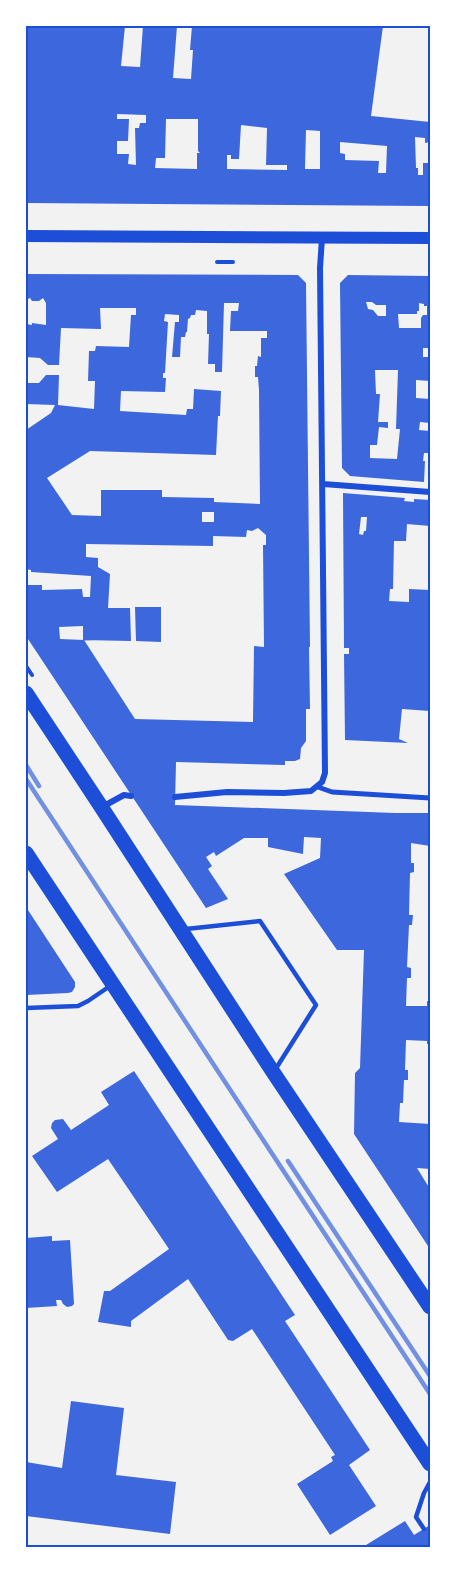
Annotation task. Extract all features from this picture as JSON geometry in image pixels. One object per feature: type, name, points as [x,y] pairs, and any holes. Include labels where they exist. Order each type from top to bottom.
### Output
[{"type":"main road","points":[[26,236],[430,238]]},
{"type":"main road","points":[[26,693],[273,1072],[430,1307]]},
{"type":"main road","points":[[26,853],[430,1464]]},
{"type":"street","points":[[175,797],[226,792],[311,791],[318,787],[325,774],[320,268],[322,238]]},
{"type":"street","points":[[323,483],[430,492]]},
{"type":"street","points":[[318,787],[332,792],[430,798]]},
{"type":"street","points":[[102,807],[124,795],[131,796]]},
{"type":"lane","points":[[182,930],[260,921],[316,1005],[273,1072]]},
{"type":"lane","points":[[26,1008],[78,1006],[113,985]]},
{"type":"lane","points":[[424,1529],[416,1517],[430,1482]]},
{"type":"path","points":[[217,262],[233,262]]},
{"type":"building","points":[[26,26],[125,26],[121,66],[140,67],[143,26],[177,26],[173,78],[191,79],[192,26],[383,26],[371,116],[430,122],[430,142],[425,143],[425,138],[415,137],[418,175],[423,175],[423,163],[430,163],[430,206],[26,203]],"holes":[[[117,114],[146,115],[146,123],[140,123],[139,128],[135,128],[136,165],[128,164],[129,154],[117,154],[117,141],[128,141],[129,119],[117,119]],[[166,119],[198,119],[198,151],[200,153],[197,153],[197,169],[155,168],[156,158],[165,158]],[[241,125],[267,128],[266,165],[287,165],[287,170],[227,169],[227,155],[231,155],[231,159],[239,159]],[[306,130],[320,131],[320,169],[305,169]],[[340,142],[387,146],[386,173],[378,173],[379,161],[345,160],[345,154],[340,153]]]},
{"type":"building","points":[[26,274],[298,275],[306,283],[310,709],[306,709],[306,741],[301,748],[300,759],[285,761],[285,765],[176,762],[175,805],[430,813],[430,846],[411,843],[411,863],[414,863],[414,872],[410,873],[409,915],[413,915],[412,925],[409,925],[407,967],[411,968],[411,978],[407,978],[406,1006],[427,1006],[427,1001],[430,1002],[430,1044],[427,1044],[427,1041],[406,1040],[405,1070],[408,1070],[408,1080],[404,1080],[399,1122],[430,1124],[430,1169],[417,1168],[430,1189],[430,1249],[354,1134],[355,1073],[360,1068],[364,950],[337,950],[284,874],[320,858],[321,838],[304,837],[303,854],[268,847],[268,838],[244,838],[216,856],[214,852],[206,857],[212,866],[208,869],[228,899],[206,908],[26,636],[26,585],[42,585],[42,590],[82,589],[83,597],[90,597],[91,576],[31,572],[26,569],[26,430],[51,413],[55,405],[26,404],[26,383],[39,383],[46,375],[59,375],[58,405],[94,409],[95,381],[88,381],[89,351],[95,351],[96,346],[129,347],[131,315],[136,315],[136,308],[100,308],[101,329],[61,328],[59,365],[48,365],[40,358],[26,357],[26,324],[46,325],[46,303],[43,298],[39,301],[32,301],[30,298],[26,300]],"holes":[[[224,303],[239,303],[238,311],[231,311],[230,331],[267,331],[267,338],[261,338],[261,357],[258,356],[257,366],[255,366],[255,377],[258,377],[259,390],[260,504],[214,502],[214,498],[162,497],[162,490],[101,490],[101,516],[72,515],[47,478],[90,451],[216,455],[221,391],[194,389],[193,409],[187,409],[186,415],[120,411],[121,391],[165,392],[166,378],[163,378],[163,373],[165,373],[168,322],[164,321],[165,314],[179,315],[179,322],[175,322],[172,357],[180,357],[181,337],[185,337],[187,332],[188,319],[191,315],[195,315],[196,310],[207,311],[208,364],[215,364],[215,372],[222,372]],[[202,512],[214,512],[214,522],[202,522]],[[258,528],[266,535],[266,545],[263,545],[264,647],[254,646],[253,722],[135,719],[84,640],[131,641],[130,608],[108,608],[110,574],[98,567],[98,558],[86,557],[86,544],[213,546],[213,536],[246,537],[247,530],[252,531]],[[83,626],[83,640],[60,639],[59,627]]]},
{"type":"building","points":[[348,275],[430,276],[430,348],[423,348],[423,357],[430,357],[430,381],[416,380],[416,398],[430,399],[430,423],[420,422],[419,430],[430,431],[430,453],[424,453],[423,461],[425,461],[424,482],[350,476],[342,468],[340,283]],"holes":[[[366,302],[386,305],[386,316],[378,316],[373,310],[368,309]],[[419,303],[427,306],[427,315],[421,318],[421,328],[399,328],[398,314],[417,314]],[[375,370],[398,370],[396,429],[400,429],[397,459],[370,458],[370,445],[377,445],[379,427],[388,428],[388,422],[378,422],[380,394],[376,394]]]},
{"type":"building","points":[[343,493],[405,498],[404,501],[414,502],[414,499],[430,500],[430,526],[407,524],[406,541],[394,541],[393,589],[390,589],[389,601],[409,602],[409,589],[430,590],[430,711],[402,709],[399,739],[408,743],[345,740],[344,654],[349,654],[349,648],[344,648]],"holes":[[[361,517],[367,517],[366,531],[363,535],[359,534]]]},
{"type":"building","points":[[135,607],[161,607],[161,642],[136,641]]},
{"type":"building","points":[[26,907],[75,982],[72,992],[26,995]]},
{"type":"building","points":[[134,1071],[295,1315],[285,1321],[370,1450],[349,1465],[376,1506],[330,1535],[297,1484],[333,1461],[331,1457],[335,1455],[252,1329],[233,1341],[228,1340],[188,1279],[131,1321],[131,1327],[98,1322],[104,1291],[110,1291],[169,1249],[108,1159],[57,1192],[32,1156],[58,1139],[51,1128],[55,1120],[63,1119],[71,1130],[109,1105],[101,1092]]},
{"type":"building","points":[[52,1236],[52,1241],[70,1240],[74,1304],[67,1307],[61,1300],[56,1300],[57,1306],[26,1308],[26,1238]]},
{"type":"building","points":[[71,1401],[124,1408],[116,1475],[176,1482],[170,1534],[26,1516],[26,1462],[62,1468]]},
{"type":"building","points":[[405,1521],[414,1535],[430,1525],[430,1548],[366,1548],[366,1545]]},
{"type":"railway","points":[[26,765],[39,786]]},
{"type":"railway","points":[[26,779],[430,1394]]},
{"type":"railway","points":[[288,1161],[430,1376]]}]
